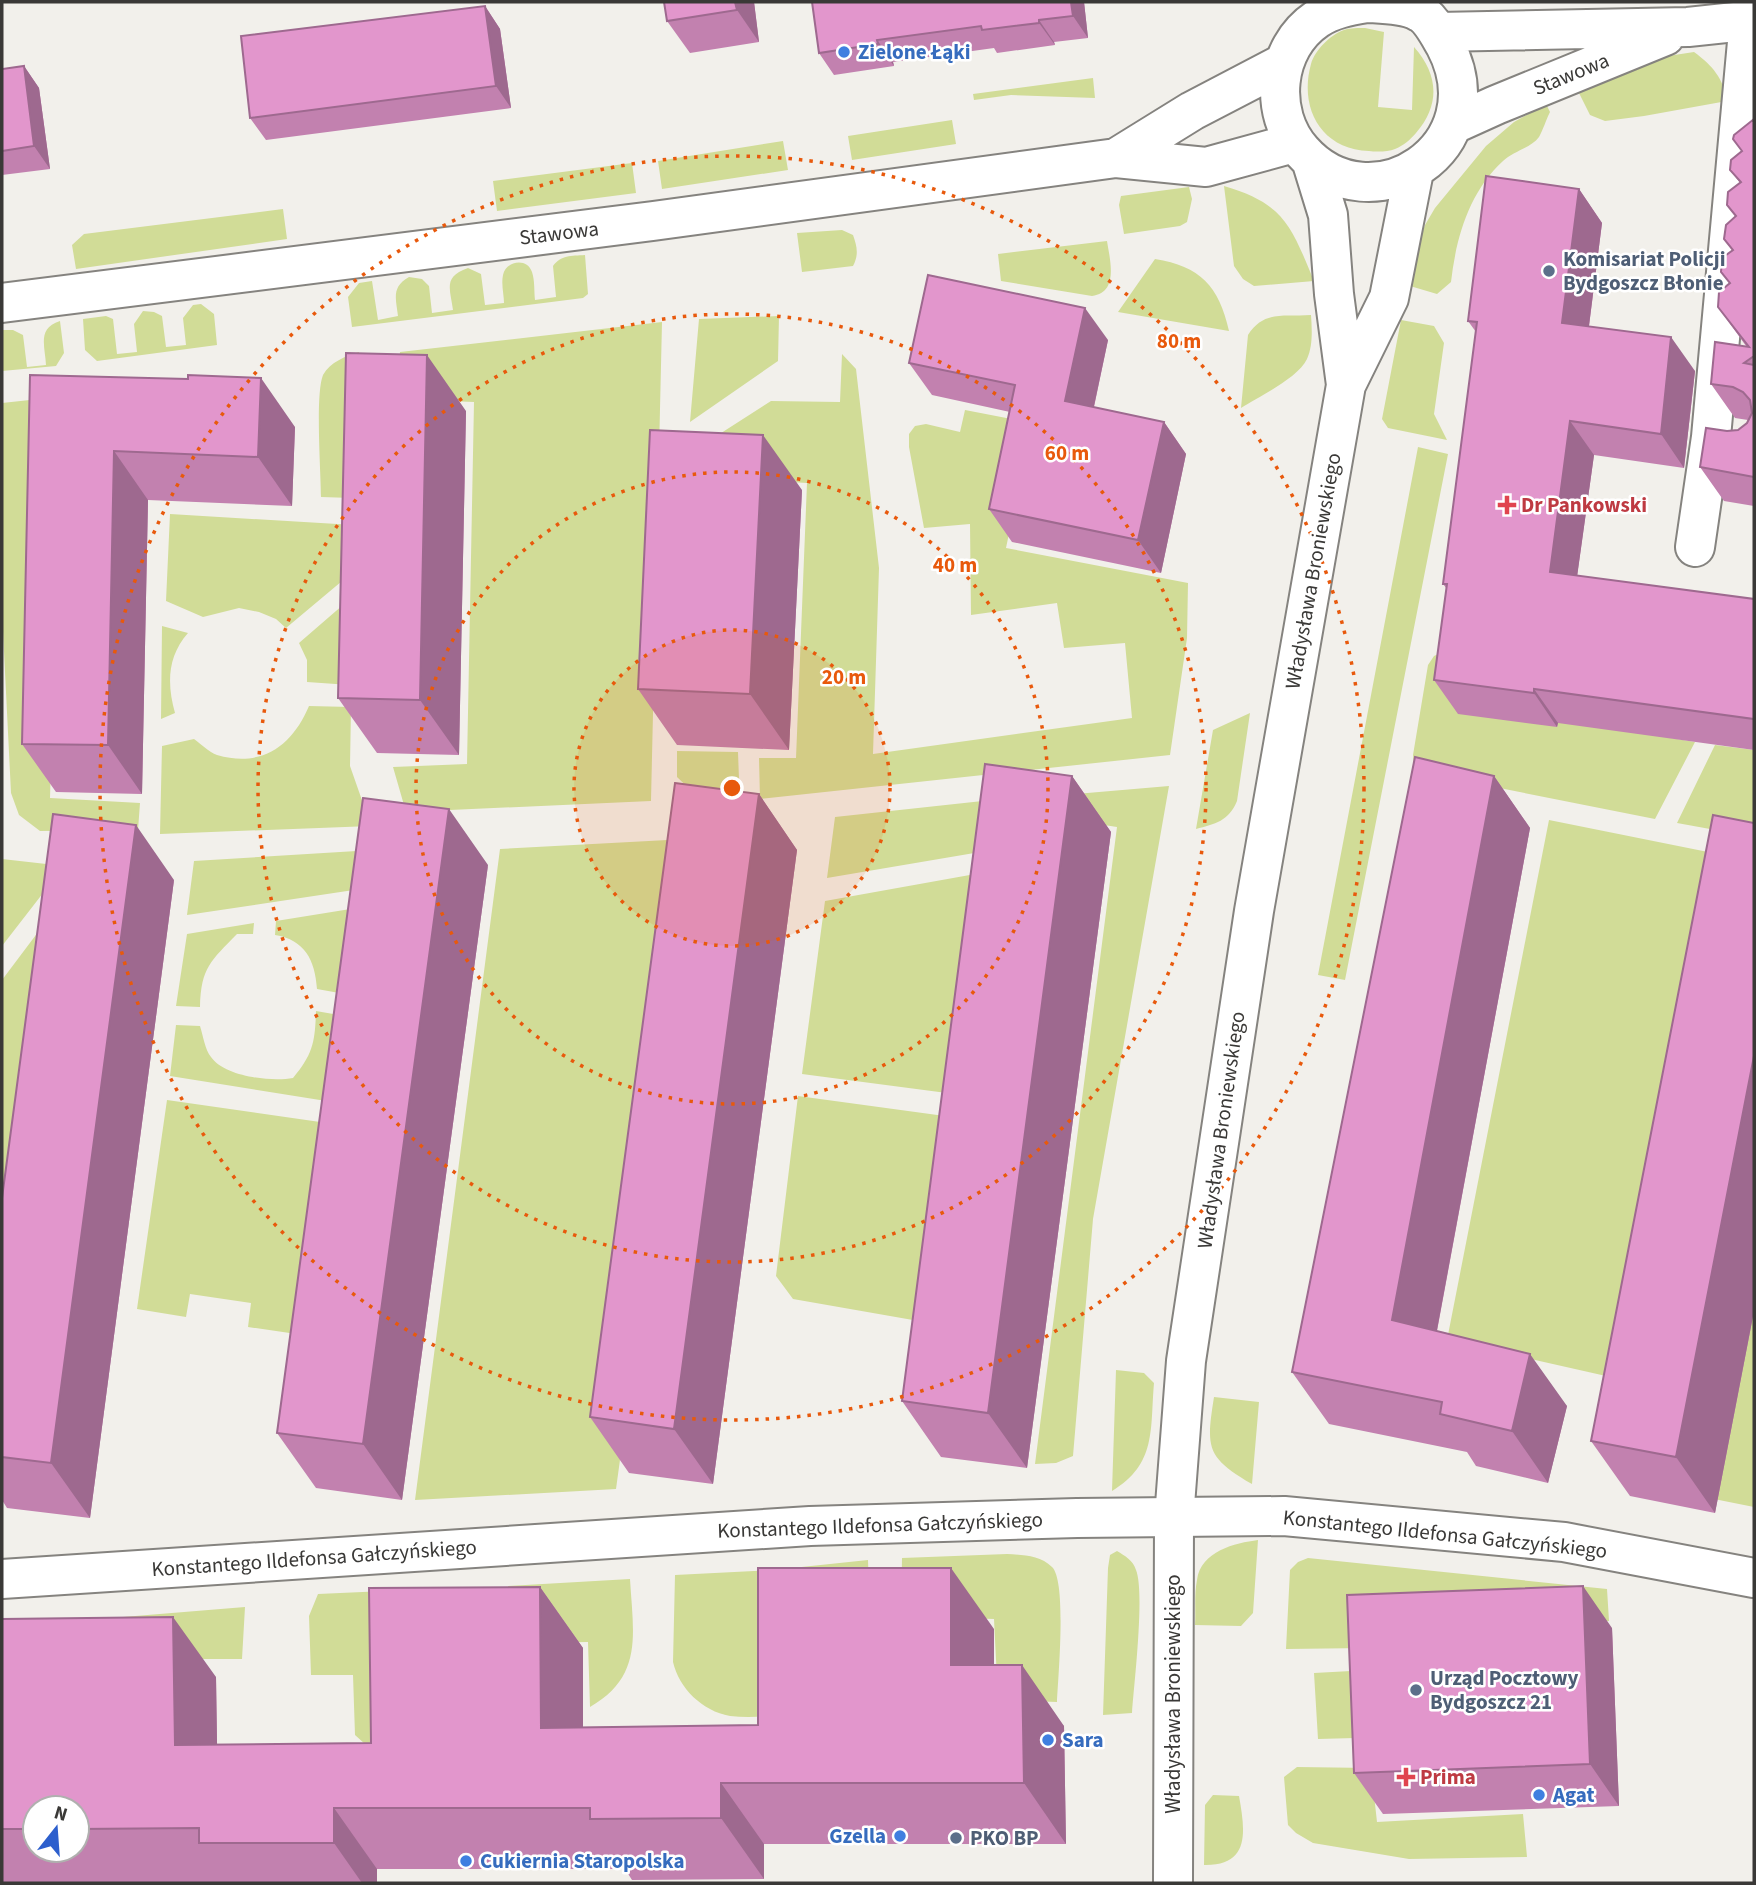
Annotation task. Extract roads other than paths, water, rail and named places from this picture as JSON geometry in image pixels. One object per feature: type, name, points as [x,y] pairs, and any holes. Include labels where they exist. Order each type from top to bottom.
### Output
[{"type":"street","points":[[1367,3],[1392,5],[1425,15],[1453,60],[1459,93],[1454,124],[1444,141],[1414,171],[1370,182],[1339,177],[1303,153],[1285,123],[1279,90],[1284,63],[1296,39],[1317,11],[1367,3]]},
{"type":"street","name":"Stawowa","points":[[1425,15],[1688,27],[1752,20]]},
{"type":"street","points":[[1695,547],[1727,439],[1752,20]]},
{"type":"street","name":"Stawowa","points":[[1454,124],[1688,27]]},
{"type":"street","name":"Stawowa","points":[[1116,158],[1192,111],[1284,63]]},
{"type":"street","name":"Stawowa","points":[[2,303],[1116,158],[1206,167],[1303,153]]},
{"type":"street","name":"Władysława Broniewskiego","points":[[1303,153],[1328,215],[1334,294],[1346,385]]},
{"type":"street","name":"Władysława Broniewskiego","points":[[1173,1883],[1174,1518],[1186,1361],[1254,911],[1346,385],[1389,298],[1414,171]]},
{"type":"street","name":"Konstantego Ildefonsa Gałczyńskiego","points":[[2,1579],[810,1526],[1077,1518],[1284,1516],[1564,1542],[1754,1578]]},
{"type":"place","name":"Zielone Łąki","points":[[844,52]]},
{"type":"place","name":"Komisariat Policji Bydgoszcz Błonie","points":[[1549,271]]},
{"type":"place","name":"Dr Pankowski","points":[[1507,505]]},
{"type":"place","name":"Urząd Pocztowy Bydgoszcz 21","points":[[1416,1690]]},
{"type":"place","name":"Sara","points":[[1048,1740]]},
{"type":"place","name":"Prima","points":[[1406,1777]]},
{"type":"place","name":"Agat","points":[[1539,1795]]},
{"type":"place","name":"Gzella","points":[[900,1836]]},
{"type":"place","name":"PKO BP","points":[[956,1838]]},
{"type":"place","name":"Cukiernia Staropolska","points":[[466,1861]]}]
